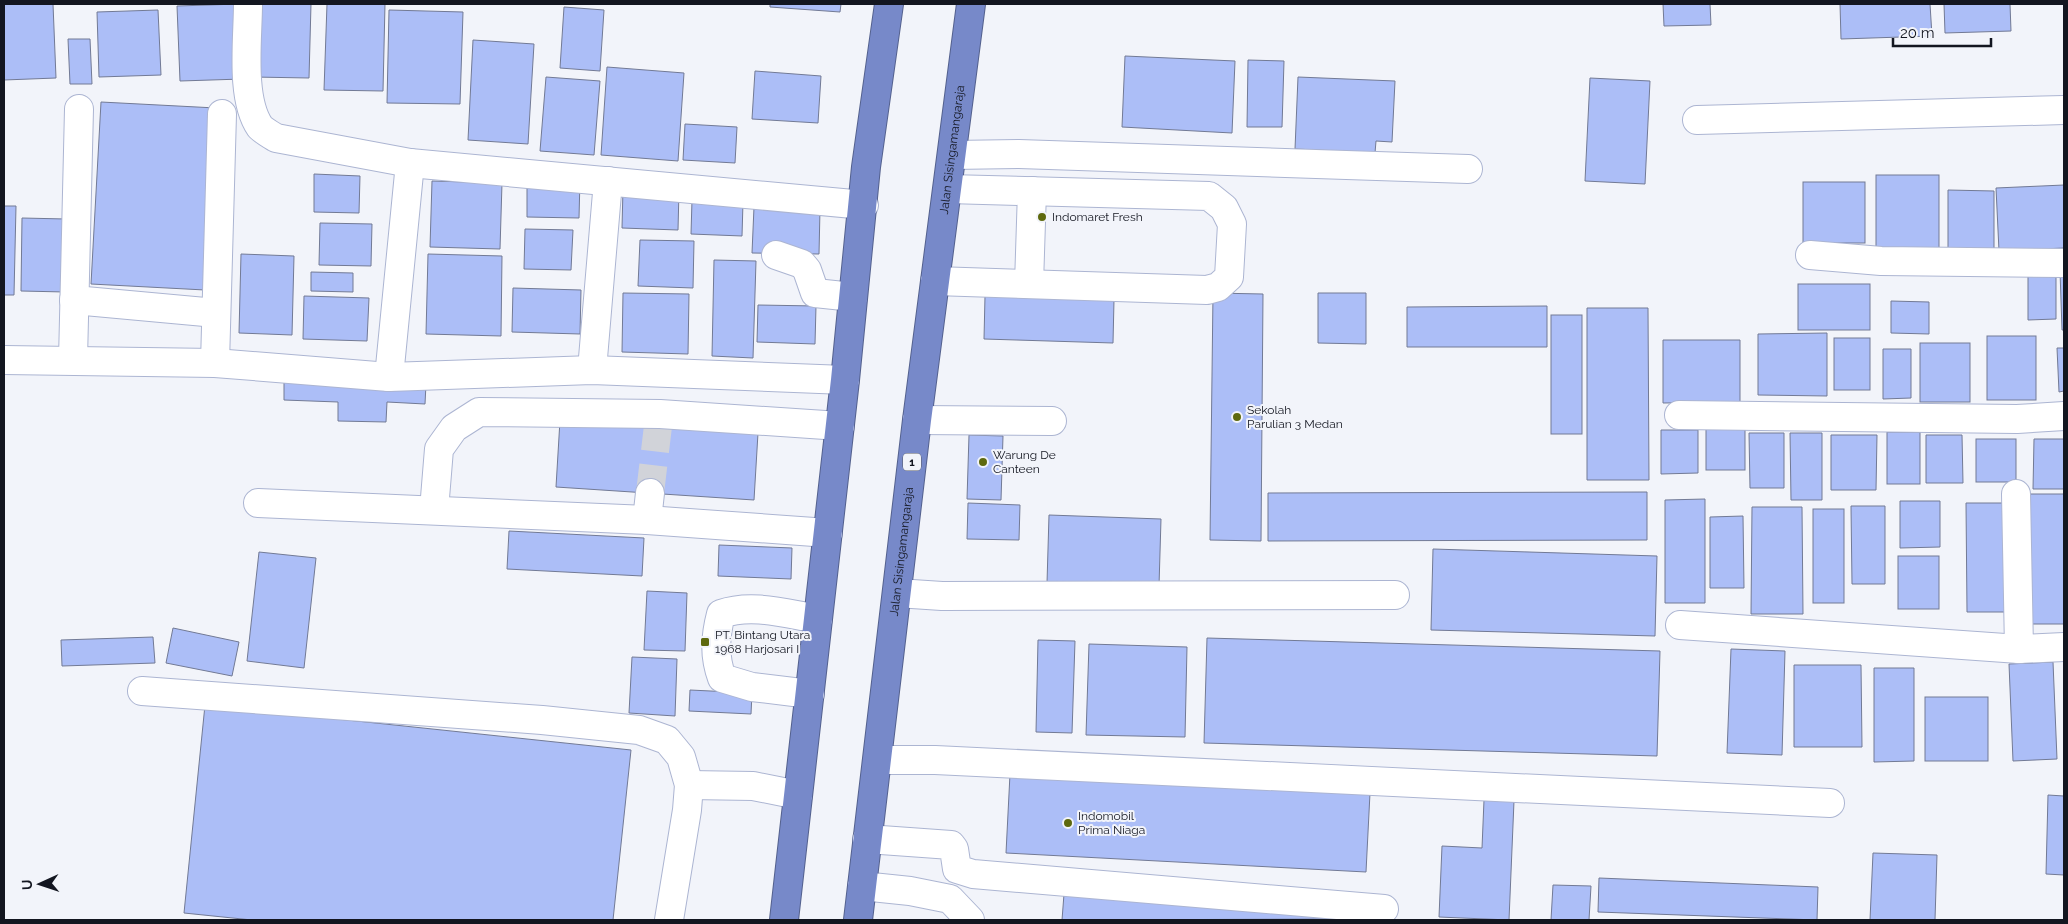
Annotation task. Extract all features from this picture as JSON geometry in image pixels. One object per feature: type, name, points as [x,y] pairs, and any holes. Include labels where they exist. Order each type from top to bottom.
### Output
[{"type":"highway","points":[[784,920],[840,426],[864,205],[866,167],[889,4]]},
{"type":"highway","name":"Jalan Sisingamangaraja","points":[[858,920],[917,420],[972,4]]},
{"type":"street","points":[[248,4],[247,78],[252,109],[261,128],[276,138],[410,163],[864,205]]},
{"type":"street","points":[[73,360],[79,109]]},
{"type":"street","points":[[1698,120],[2064,110]]},
{"type":"street","points":[[215,363],[222,114]]},
{"type":"street","points":[[952,155],[1019,154],[1468,169]]},
{"type":"street","points":[[389,377],[410,163]]},
{"type":"street","points":[[592,370],[608,182]]},
{"type":"street","points":[[935,281],[1207,290],[1218,287],[1229,277],[1232,224],[1224,208],[1209,196],[948,189]]},
{"type":"street","points":[[1029,284],[1032,191]]},
{"type":"street","points":[[776,255],[802,264],[807,270],[815,293],[853,297]]},
{"type":"street","points":[[1810,255],[1881,261],[2064,263]]},
{"type":"street","points":[[74,300],[216,313]]},
{"type":"street","points":[[4,360],[215,363],[389,377],[592,370],[845,380]]},
{"type":"street","points":[[434,510],[439,449],[454,428],[479,412],[840,426]]},
{"type":"street","points":[[1678,415],[2017,419],[2064,416]]},
{"type":"street","points":[[917,420],[1052,421]]},
{"type":"street","points":[[647,520],[650,493]]},
{"type":"street","points":[[2016,494],[2019,648]]},
{"type":"street","points":[[258,503],[647,520],[828,533]]},
{"type":"street","points":[[897,593],[942,596],[1395,595]]},
{"type":"street","points":[[810,694],[752,687],[722,678],[716,660],[719,624],[721,614],[732,610],[768,610],[818,619]]},
{"type":"street","points":[[1680,625],[2019,648],[2064,647]]},
{"type":"street","points":[[142,691],[542,720],[639,730],[666,740],[682,757],[689,785],[687,810],[668,920]]},
{"type":"street","points":[[878,760],[935,760],[1830,804]]},
{"type":"street","points":[[689,785],[754,786],[798,795]]},
{"type":"street","points":[[867,839],[951,845],[954,849],[956,869],[974,874],[1384,909]]},
{"type":"street","points":[[862,886],[910,891],[950,899],[970,920]]},
{"type":"building","points":[[4,4],[53,4],[56,78],[4,80]]},
{"type":"building","points":[[239,4],[242,79],[180,81],[177,6]]},
{"type":"building","points":[[255,4],[311,4],[309,78],[253,77]]},
{"type":"building","points":[[327,4],[385,4],[383,91],[324,90]]},
{"type":"building","points":[[770,4],[841,4],[840,12],[770,7]]},
{"type":"building","points":[[1663,4],[1710,4],[1711,25],[1664,26]]},
{"type":"building","points":[[1840,4],[1930,4],[1932,36],[1841,39]]},
{"type":"building","points":[[1944,4],[2010,4],[2011,31],[1945,33]]},
{"type":"building","points":[[564,7],[604,10],[600,71],[560,68]]},
{"type":"building","points":[[158,10],[161,75],[99,77],[97,12]]},
{"type":"building","points":[[389,10],[463,12],[460,104],[387,103]]},
{"type":"building","points":[[68,39],[90,39],[92,84],[70,84]]},
{"type":"building","points":[[473,40],[534,44],[528,144],[468,140]]},
{"type":"building","points":[[1125,56],[1235,61],[1232,133],[1122,127]]},
{"type":"building","points":[[1248,60],[1284,61],[1282,127],[1247,127]]},
{"type":"building","points":[[607,67],[684,73],[678,161],[601,155]]},
{"type":"building","points":[[755,71],[821,76],[818,123],[752,119]]},
{"type":"building","points":[[546,77],[600,81],[594,155],[540,151]]},
{"type":"building","points":[[1298,77],[1395,81],[1392,142],[1376,141],[1375,153],[1295,149]]},
{"type":"building","points":[[1590,78],[1650,81],[1645,184],[1585,181]]},
{"type":"building","points":[[101,102],[216,108],[205,290],[91,284]]},
{"type":"building","points":[[685,124],[737,127],[735,163],[683,160]]},
{"type":"building","points":[[314,174],[360,176],[359,213],[314,212]]},
{"type":"building","points":[[1876,175],[1939,175],[1939,249],[1876,249]]},
{"type":"building","points":[[527,178],[580,179],[579,218],[527,217]]},
{"type":"building","points":[[432,181],[502,183],[500,249],[430,247]]},
{"type":"building","points":[[1803,182],[1865,182],[1865,243],[1803,243]]},
{"type":"building","points":[[2064,185],[2064,248],[1999,251],[1996,188]]},
{"type":"building","points":[[623,188],[679,190],[678,230],[622,228]]},
{"type":"building","points":[[1948,190],[1994,191],[1994,252],[1948,252]]},
{"type":"building","points":[[692,200],[743,202],[742,236],[691,234]]},
{"type":"building","points":[[4,206],[16,206],[14,295],[4,295]]},
{"type":"building","points":[[754,207],[820,209],[819,254],[752,253]]},
{"type":"building","points":[[22,218],[66,219],[65,292],[21,291]]},
{"type":"building","points":[[320,223],[372,224],[371,266],[319,265]]},
{"type":"building","points":[[525,229],[573,230],[571,270],[524,269]]},
{"type":"building","points":[[640,240],[694,241],[693,288],[638,286]]},
{"type":"building","points":[[241,254],[294,256],[292,335],[239,333]]},
{"type":"building","points":[[428,254],[502,256],[501,336],[426,334]]},
{"type":"building","points":[[714,260],[756,261],[753,358],[712,356]]},
{"type":"building","points":[[2060,271],[2064,271],[2064,330],[2062,330]]},
{"type":"building","points":[[311,272],[353,273],[353,292],[311,291]]},
{"type":"building","points":[[2028,275],[2056,275],[2056,319],[2028,320]]},
{"type":"building","points":[[1798,284],[1870,284],[1870,330],[1798,330]]},
{"type":"building","points":[[513,288],[581,290],[580,334],[512,332]]},
{"type":"building","points":[[623,293],[689,294],[688,354],[622,352]]},
{"type":"building","name":"Sekolah Parulian 3 Medan","points":[[1213,293],[1263,294],[1261,541],[1210,540]]},
{"type":"building","points":[[1318,293],[1366,293],[1366,344],[1318,343]]},
{"type":"building","points":[[304,296],[369,298],[367,341],[303,339]]},
{"type":"building","points":[[985,296],[1114,300],[1113,343],[984,339]]},
{"type":"building","points":[[1891,301],[1929,302],[1929,334],[1891,333]]},
{"type":"building","points":[[758,305],[816,306],[815,344],[757,342]]},
{"type":"building","points":[[1547,306],[1547,347],[1407,347],[1407,307]]},
{"type":"building","points":[[1587,308],[1648,308],[1649,480],[1587,480]]},
{"type":"building","points":[[1551,315],[1582,315],[1582,434],[1551,434]]},
{"type":"building","points":[[1827,333],[1827,396],[1758,395],[1758,334]]},
{"type":"building","points":[[1987,336],[2036,336],[2036,400],[1987,400]]},
{"type":"building","points":[[1834,338],[1870,338],[1870,390],[1834,390]]},
{"type":"building","points":[[1663,340],[1740,340],[1740,402],[1663,403]]},
{"type":"building","points":[[1920,343],[1970,343],[1970,402],[1920,402]]},
{"type":"building","points":[[2057,348],[2064,348],[2064,391],[2059,392]]},
{"type":"building","points":[[1883,349],[1911,349],[1911,398],[1883,399]]},
{"type":"building","points":[[284,380],[426,384],[425,404],[387,402],[386,422],[338,421],[338,402],[284,400]]},
{"type":"building","points":[[560,420],[758,433],[754,500],[556,487]]},
{"type":"building","points":[[1706,429],[1745,429],[1745,470],[1706,470]]},
{"type":"building","points":[[1661,430],[1698,430],[1698,473],[1661,474]]},
{"type":"building","points":[[1887,432],[1920,432],[1920,484],[1887,484]]},
{"type":"building","points":[[1749,433],[1784,433],[1784,488],[1750,488]]},
{"type":"building","points":[[1790,433],[1822,433],[1822,500],[1791,500]]},
{"type":"building","points":[[969,435],[1003,436],[1001,500],[967,499]]},
{"type":"building","points":[[1831,435],[1877,435],[1876,490],[1831,490]]},
{"type":"building","points":[[1926,435],[1962,435],[1963,483],[1926,483]]},
{"type":"building","points":[[1976,439],[2016,439],[2016,482],[1976,482]]},
{"type":"building","points":[[2034,439],[2064,439],[2064,489],[2033,489]]},
{"type":"building","points":[[1647,492],[1647,540],[1268,541],[1268,493]]},
{"type":"building","points":[[2027,494],[2064,494],[2064,624],[2027,624]]},
{"type":"building","points":[[1705,499],[1705,603],[1665,603],[1665,500]]},
{"type":"building","points":[[1900,501],[1940,501],[1940,547],[1900,548]]},
{"type":"building","points":[[968,503],[1020,505],[1019,540],[967,539]]},
{"type":"building","points":[[1966,503],[2005,503],[2005,612],[1967,612]]},
{"type":"building","points":[[1851,506],[1885,506],[1885,584],[1852,584]]},
{"type":"building","points":[[1752,507],[1802,507],[1803,614],[1751,614]]},
{"type":"building","points":[[1813,509],[1844,509],[1844,603],[1813,603]]},
{"type":"building","points":[[1049,515],[1161,519],[1159,586],[1047,583]]},
{"type":"building","points":[[1743,516],[1744,588],[1710,588],[1710,517]]},
{"type":"building","points":[[509,531],[644,538],[642,576],[507,569]]},
{"type":"building","points":[[719,545],[792,548],[791,579],[718,576]]},
{"type":"building","points":[[1433,549],[1657,556],[1655,636],[1431,630]]},
{"type":"building","points":[[259,552],[316,558],[304,668],[247,661]]},
{"type":"building","points":[[1898,556],[1939,556],[1939,609],[1898,609]]},
{"type":"building","points":[[647,591],[687,593],[685,651],[644,650]]},
{"type":"building","points":[[173,628],[239,642],[232,676],[166,663]]},
{"type":"building","points":[[153,637],[155,663],[62,666],[61,640]]},
{"type":"building","points":[[1207,638],[1660,651],[1657,756],[1204,743]]},
{"type":"building","points":[[1038,640],[1075,641],[1072,733],[1036,732]]},
{"type":"building","points":[[1089,644],[1187,647],[1185,737],[1086,735]]},
{"type":"building","points":[[1731,649],[1785,651],[1782,755],[1727,753]]},
{"type":"building","points":[[632,657],[677,659],[675,716],[629,713]]},
{"type":"building","points":[[2053,662],[2057,759],[2013,761],[2009,664]]},
{"type":"building","points":[[1794,665],[1861,665],[1862,747],[1794,747]]},
{"type":"building","points":[[1874,668],[1914,668],[1914,761],[1874,762]]},
{"type":"building","points":[[690,690],[752,693],[751,714],[689,711]]},
{"type":"building","points":[[1925,697],[1988,697],[1988,761],[1925,761]]},
{"type":"building","points":[[205,705],[631,750],[613,920],[252,920],[184,913]]},
{"type":"building","points":[[1010,774],[1370,793],[1366,872],[1006,853]]},
{"type":"building","points":[[2048,795],[2064,796],[2064,875],[2046,874]]},
{"type":"building","points":[[1484,800],[1514,801],[1509,920],[1439,917],[1442,846],[1482,848]]},
{"type":"building","points":[[1873,853],[1937,855],[1935,920],[1870,920]]},
{"type":"building","points":[[1599,878],[1818,887],[1817,920],[1598,912]]},
{"type":"building","points":[[1553,885],[1591,886],[1589,920],[1551,920]]},
{"type":"building","points":[[1064,894],[1344,919],[1062,920]]},
{"type":"tunnel","points":[[650,493],[658,426]]},
{"type":"place","name":"Indomaret Fresh","points":[[1042,217]]},
{"type":"place","name":"Sekolah Parulian 3 Medan","points":[[1237,417]]},
{"type":"place","name":"Warung De Canteen","points":[[983,462]]},
{"type":"place","name":"PT. Bintang Utara 1968 Harjosari I","points":[[705,642]]},
{"type":"place","name":"Indomobil Prima Niaga","points":[[1068,823]]}]
